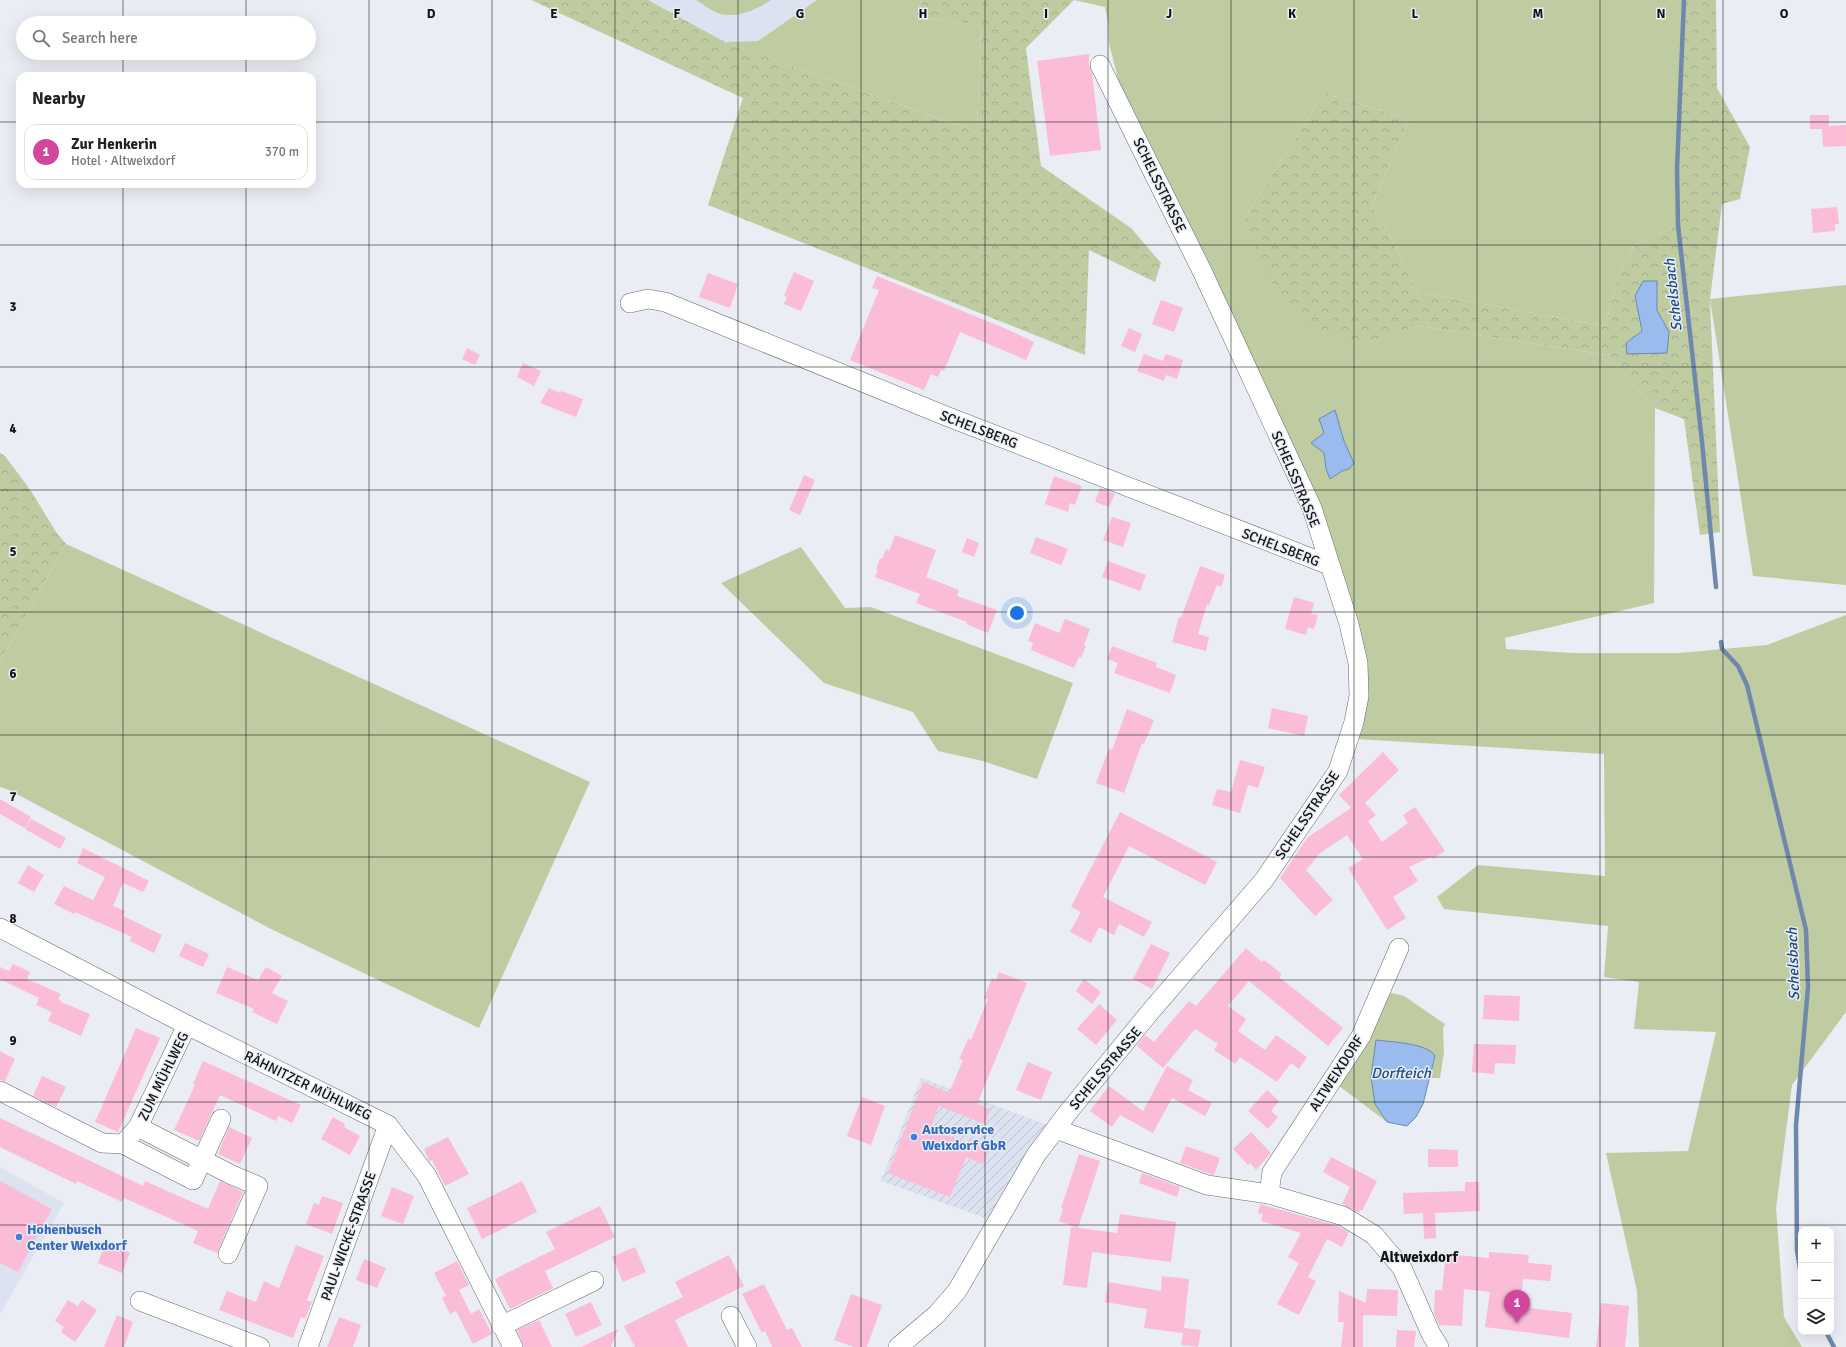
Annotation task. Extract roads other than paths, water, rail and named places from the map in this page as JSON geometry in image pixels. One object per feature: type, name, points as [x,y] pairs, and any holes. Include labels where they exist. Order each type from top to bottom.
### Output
[{"type":"street","name":"SCHELSSTRASSE","points":[[898,1347],[936,1314],[957,1291],[1036,1155],[1146,1018],[1264,880],[1338,771],[1354,722],[1359,696],[1358,663],[1341,595],[1329,566],[1312,508],[1202,271],[1100,65]]},
{"type":"street","name":"SCHELSBERG","points":[[630,303],[648,299],[665,302],[946,416],[1329,566]]},
{"type":"street","name":"RÄHNITZER MÜHLWEG","points":[[0,928],[187,1025],[388,1124],[427,1176],[501,1326],[513,1347]]},
{"type":"street","name":"ALTWEIXDORF","points":[[1269,1194],[1272,1172],[1361,1036],[1399,948]]},
{"type":"street","name":"ZUM MÜHLWEG","points":[[123,1144],[138,1127],[187,1025]]},
{"type":"street","points":[[0,1092],[102,1143],[123,1144],[193,1180],[221,1119]]},
{"type":"street","name":"PAUL-WICKE-STRASSE","points":[[308,1347],[388,1124]]},
{"type":"street","name":"ZUM MÜHLWEG","points":[[138,1127],[202,1160],[258,1186],[228,1254]]},
{"type":"street","points":[[1056,1129],[1207,1185],[1269,1194],[1343,1216],[1374,1234],[1402,1268],[1431,1334],[1439,1347]]},
{"type":"street","points":[[501,1326],[594,1281]]},
{"type":"street","points":[[140,1301],[260,1347]]},
{"type":"street","points":[[731,1316],[747,1347]]},
{"type":"water","points":[[1643,281],[1657,281],[1657,310],[1669,332],[1667,353],[1627,354],[1626,343],[1642,331],[1635,296]]},
{"type":"water","points":[[1335,410],[1344,441],[1354,463],[1349,469],[1342,471],[1330,479],[1326,469],[1324,453],[1311,443],[1324,433],[1319,419]]},
{"type":"water","name":"Dorfteich","points":[[1376,1040],[1425,1048],[1435,1056],[1423,1104],[1416,1117],[1407,1126],[1387,1122],[1375,1104],[1371,1077]]},
{"type":"waterway","name":"Schelsbach","points":[[1684,0],[1677,169],[1678,225],[1702,442],[1716,587]]},
{"type":"waterway","name":"Schelsbach","points":[[1721,642],[1722,649],[1738,666],[1747,685],[1806,930],[1808,987],[1796,1125],[1797,1250],[1799,1263]]},
{"type":"waterway","name":"Schelsbach","points":[[1828,1335],[1834,1347]]},
{"type":"place","name":"Autoservice Weixdorf GbR","points":[[914,1137]]},
{"type":"place","name":"Hohenbusch Center Weixdorf","points":[[19,1237]]},
{"type":"place","name":"Zur Henkerin","points":[[1517,1323]]},
{"type":"district","name":"Altweixdorf","points":[[1419,1257]]}]
